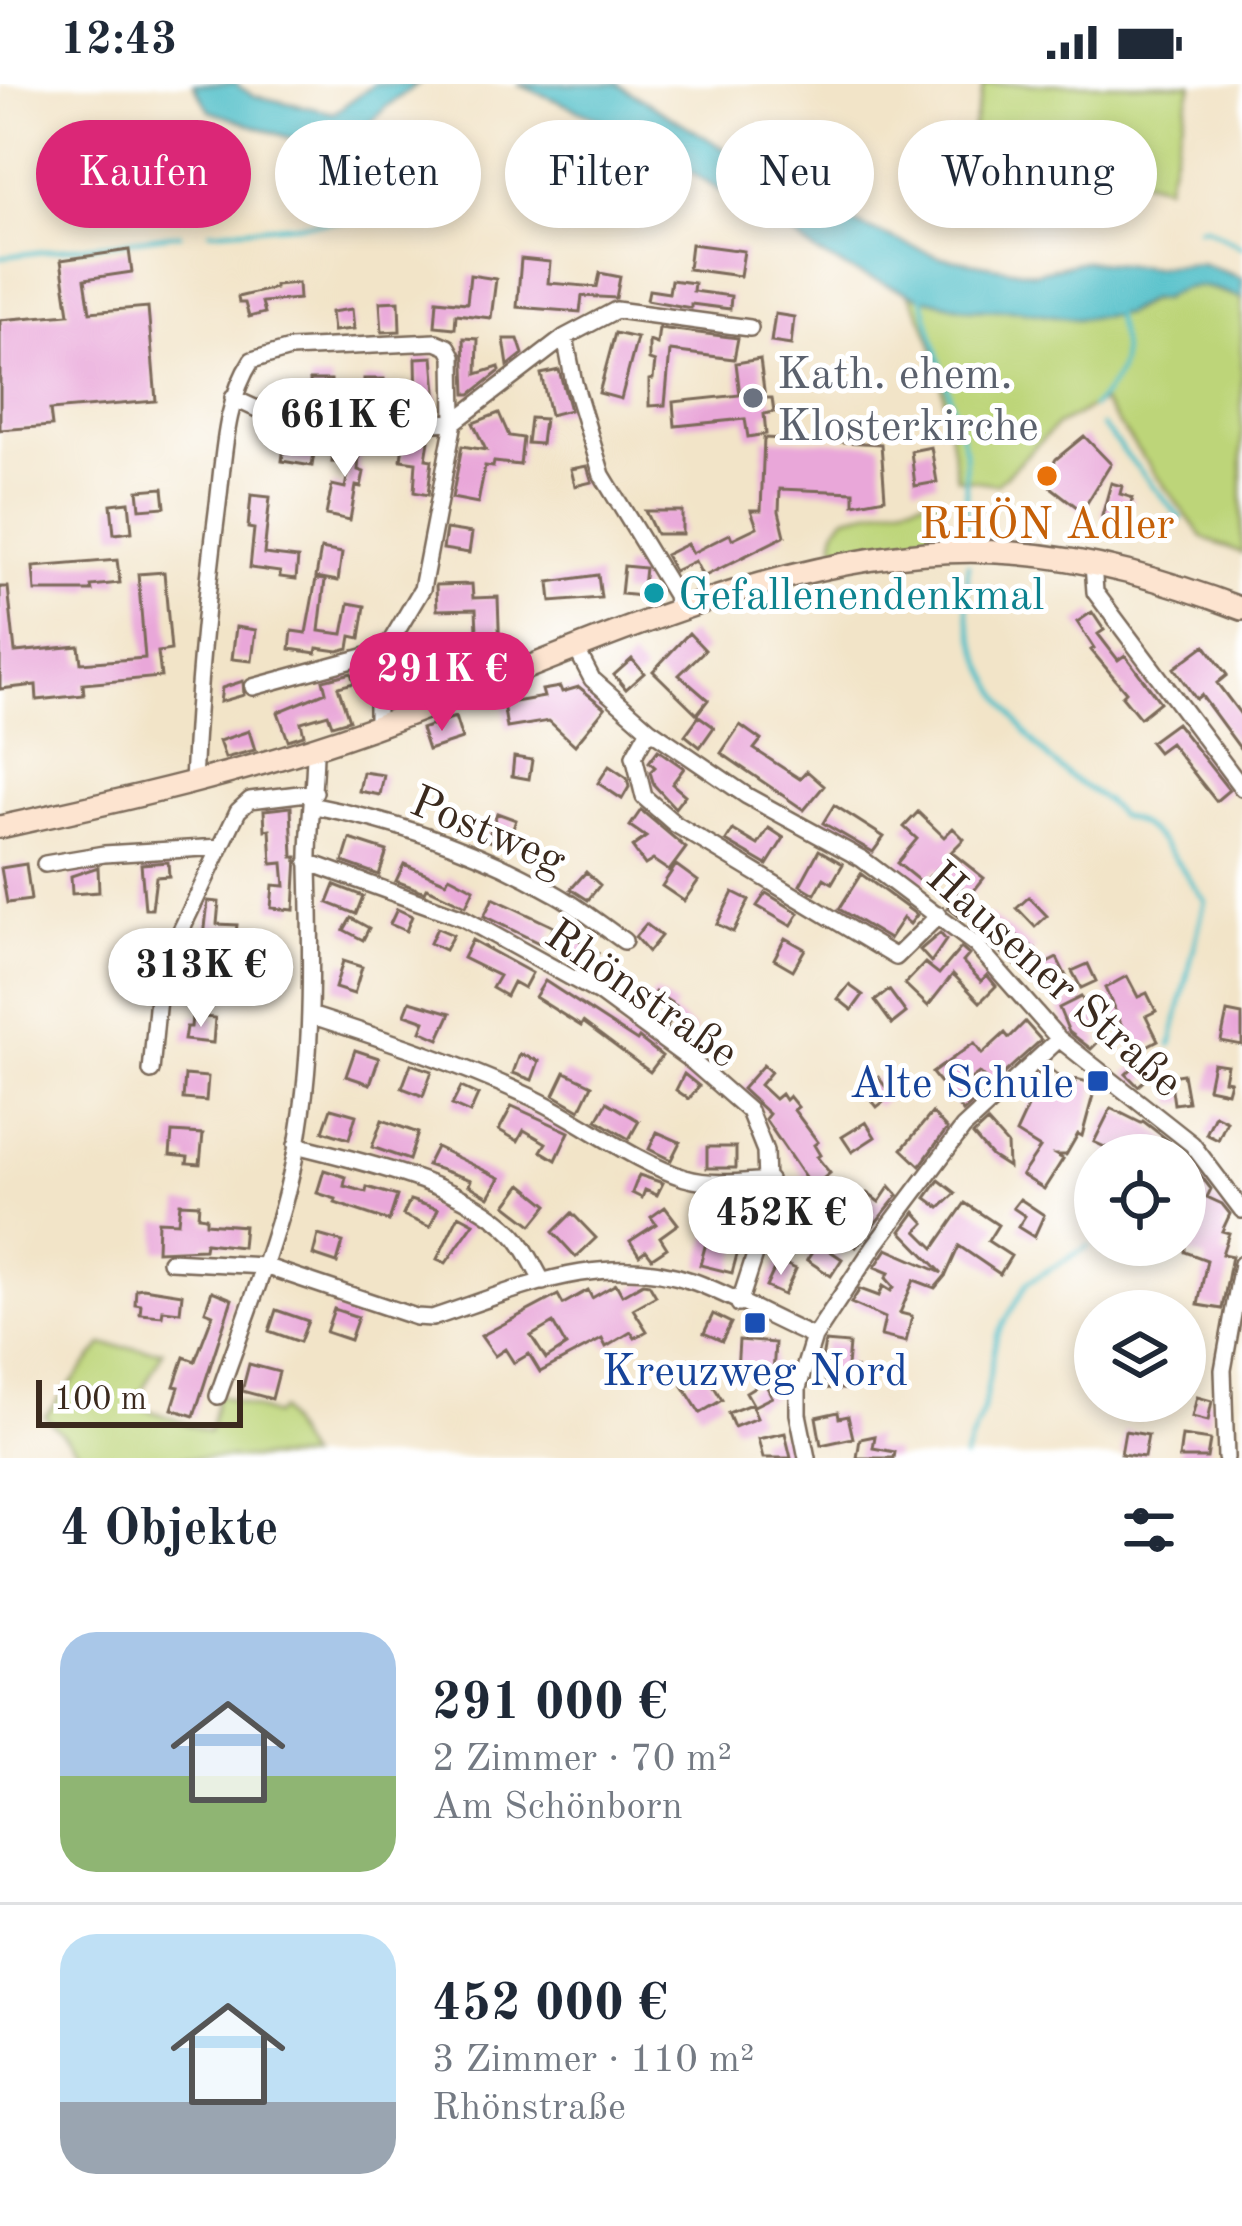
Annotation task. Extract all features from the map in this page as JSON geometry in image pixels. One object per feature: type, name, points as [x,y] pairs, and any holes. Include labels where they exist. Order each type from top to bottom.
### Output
[{"type":"main road","points":[[0,827],[193,783],[315,748],[676,611],[825,568],[943,552],[993,552],[1093,564],[1170,582],[1242,609]]},
{"type":"street","points":[[233,398],[290,424],[454,422],[566,337],[616,310],[750,328]]},
{"type":"street","points":[[566,337],[574,383],[602,475],[675,596],[676,611]]},
{"type":"street","points":[[193,783],[196,697],[233,398],[252,360],[290,349],[436,342],[448,347],[453,356],[454,422],[422,589],[385,651],[377,683],[377,727]]},
{"type":"street","points":[[1093,564],[1095,592],[1242,788]]},
{"type":"street","name":"Hausener Straße","points":[[577,650],[592,679],[649,729],[747,796],[862,859],[939,915],[992,960],[1059,1039],[1192,1144],[1242,1210]]},
{"type":"street","points":[[253,686],[385,651]]},
{"type":"street","points":[[649,729],[634,756],[644,797],[675,824],[896,957],[939,915]]},
{"type":"street","points":[[218,1396],[264,1266],[296,1145],[310,1015],[308,862],[315,748]]},
{"type":"street","points":[[151,1072],[158,998],[173,947],[238,811],[250,800],[315,799]]},
{"type":"street","name":"Postweg","points":[[315,799],[492,861],[556,894],[624,941]]},
{"type":"street","points":[[45,864],[104,854],[220,847]]},
{"type":"street","name":"Rhönstraße","points":[[308,862],[464,918],[599,994],[693,1062],[748,1111],[765,1151],[769,1180],[767,1218],[739,1304]]},
{"type":"street","points":[[310,1015],[439,1057],[534,1098],[653,1165],[688,1179],[721,1184],[769,1180]]},
{"type":"street","points":[[807,1458],[798,1388],[814,1337],[874,1245],[962,1128],[1059,1039]]},
{"type":"street","points":[[296,1145],[385,1167],[493,1217],[516,1236],[543,1282]]},
{"type":"street","points":[[170,1261],[264,1266],[416,1317],[432,1318],[598,1268],[636,1268],[696,1283],[814,1337]]},
{"type":"street","points":[[1226,1458],[1223,1370],[1242,1264]]},
{"type":"green space","points":[[984,84],[1192,84],[1166,186],[1157,184],[1157,120],[975,120]]},
{"type":"green space","points":[[1196,284],[1242,298],[1242,553],[1203,538],[1102,402],[1057,425],[997,484],[957,478],[935,357],[906,290],[961,305],[1093,316],[1126,313]]},
{"type":"green space","points":[[938,496],[938,540],[836,551],[836,532],[847,516]]},
{"type":"green space","points":[[102,1345],[163,1351],[134,1405],[209,1432],[218,1395],[274,1415],[280,1410],[307,1458],[85,1458],[45,1416]]},
{"type":"water","points":[[193,84],[234,84],[255,96],[334,113],[374,84],[418,84],[373,120],[275,120],[275,133],[251,125],[251,120],[210,111]]},
{"type":"water","points":[[518,84],[617,84],[677,120],[601,120]]},
{"type":"water","points":[[692,129],[716,144],[716,188],[692,173]]},
{"type":"water","points":[[785,228],[866,228],[939,257],[1034,273],[1084,261],[1154,267],[1200,263],[1242,278],[1242,298],[1191,287],[1150,299],[1124,314],[1076,319],[969,309],[922,298],[815,252]]},
{"type":"building","points":[[691,244],[744,251],[740,276],[688,269]]},
{"type":"building","points":[[129,250],[132,272],[85,279],[90,312],[148,307],[156,401],[50,410],[52,426],[0,430],[0,320],[69,314],[61,260]]},
{"type":"building","points":[[521,259],[550,262],[548,283],[597,287],[600,273],[620,277],[616,298],[582,296],[580,312],[517,307]]},
{"type":"building","points":[[470,275],[496,279],[491,318],[456,314],[455,328],[435,326],[437,300],[467,303]]},
{"type":"building","points":[[671,280],[694,283],[693,291],[731,296],[730,309],[647,300],[649,290],[669,293]]},
{"type":"building","points":[[298,283],[299,299],[262,302],[265,313],[249,317],[245,303],[239,303],[238,297]]},
{"type":"building","points":[[399,301],[400,331],[382,332],[380,302]]},
{"type":"building","points":[[352,309],[354,329],[333,331],[331,312]]},
{"type":"building","points":[[775,314],[794,317],[791,345],[771,342]]},
{"type":"building","points":[[659,328],[738,338],[734,359],[670,351],[665,405],[649,406],[655,362],[649,360],[649,341],[657,344]]},
{"type":"building","points":[[615,333],[637,338],[621,399],[599,393]]},
{"type":"building","points":[[464,338],[478,339],[477,374],[499,367],[500,371],[471,394],[466,394]]},
{"type":"building","points":[[504,339],[518,339],[523,354],[508,366]]},
{"type":"building","points":[[433,357],[437,403],[417,404],[416,358]]},
{"type":"building","points":[[760,359],[765,398],[772,398],[774,412],[764,414],[766,434],[748,437],[745,419],[675,426],[673,402],[740,395],[736,363]]},
{"type":"building","points":[[559,370],[570,410],[550,415],[541,374]]},
{"type":"building","points":[[364,379],[384,379],[385,408],[364,408]]},
{"type":"building","points":[[310,380],[331,380],[332,409],[311,409]]},
{"type":"building","points":[[499,413],[509,436],[523,438],[520,465],[494,462],[493,467],[485,466],[478,503],[452,498],[462,446],[486,450],[473,423]]},
{"type":"building","points":[[530,418],[544,419],[541,444],[527,443]]},
{"type":"building","points":[[1084,436],[1111,464],[1082,511],[1043,481],[1056,459]]},
{"type":"building","points":[[404,437],[429,441],[428,495],[414,492],[416,462],[401,460]]},
{"type":"building","points":[[764,438],[881,444],[885,498],[854,504],[854,492],[780,489],[785,536],[703,577],[695,561],[674,571],[665,555],[687,544],[692,553],[757,527],[751,510],[761,510]]},
{"type":"building","points":[[285,441],[306,444],[305,452],[314,453],[312,466],[282,461]]},
{"type":"building","points":[[334,441],[360,443],[358,470],[364,472],[361,487],[356,486],[350,520],[326,515],[332,485],[345,488],[350,463],[332,462]]},
{"type":"building","points":[[931,447],[937,482],[915,486],[911,451]]},
{"type":"building","points":[[587,466],[592,482],[575,486],[571,469]]},
{"type":"building","points":[[1111,483],[1122,486],[1120,494],[1133,498],[1126,522],[1102,516]]},
{"type":"building","points":[[163,488],[165,507],[140,509],[138,490]]},
{"type":"building","points":[[251,495],[270,497],[264,554],[298,558],[296,579],[250,568]]},
{"type":"building","points":[[129,502],[132,532],[114,534],[111,504]]},
{"type":"building","points":[[645,511],[682,511],[682,534],[656,534]]},
{"type":"building","points":[[446,529],[472,533],[469,553],[443,549]]},
{"type":"building","points":[[321,549],[342,553],[338,581],[316,577]]},
{"type":"building","points":[[117,560],[120,583],[91,586],[92,591],[35,591],[33,567]]},
{"type":"building","points":[[624,566],[645,568],[642,596],[621,594]]},
{"type":"building","points":[[164,572],[171,650],[158,652],[161,677],[83,684],[84,695],[37,700],[36,685],[0,689],[0,587],[8,587],[15,652],[79,646],[81,663],[145,658],[138,574]]},
{"type":"building","points":[[598,575],[601,598],[551,602],[549,582]]},
{"type":"building","points":[[316,579],[325,580],[319,631],[343,634],[349,603],[365,606],[360,638],[351,636],[349,648],[317,648],[316,653],[290,649],[292,631],[306,633]]},
{"type":"building","points":[[472,584],[473,598],[498,597],[500,655],[482,655],[425,672],[417,648],[477,631],[476,609],[437,610],[436,585]]},
{"type":"building","points":[[1092,612],[1104,630],[1098,634],[1118,660],[1125,655],[1160,702],[1140,718],[1122,696],[1126,692],[1091,650],[1077,622]]},
{"type":"building","points":[[236,627],[256,630],[252,661],[232,659]]},
{"type":"building","points":[[689,633],[705,650],[679,675],[708,700],[697,714],[653,671]]},
{"type":"building","points":[[1205,645],[1227,675],[1217,683],[1242,716],[1242,751],[1201,695],[1196,699],[1174,668]]},
{"type":"building","points":[[632,659],[644,673],[626,689],[614,675]]},
{"type":"building","points":[[351,673],[354,683],[338,687],[349,720],[332,725],[328,714],[301,722],[304,735],[288,740],[278,712],[326,692],[323,680]]},
{"type":"building","points":[[243,681],[244,695],[220,702],[222,688]]},
{"type":"building","points":[[560,687],[562,692],[579,687],[605,708],[575,745],[549,721],[507,728],[503,704],[544,697],[542,690]]},
{"type":"building","points":[[699,716],[714,727],[700,747],[685,735]]},
{"type":"building","points":[[455,717],[462,739],[428,750],[421,729]]},
{"type":"building","points":[[1176,723],[1229,790],[1216,801],[1170,743],[1158,752],[1150,742]]},
{"type":"building","points":[[740,725],[761,740],[754,749],[800,779],[807,771],[824,786],[804,810],[721,753]]},
{"type":"building","points":[[249,731],[255,750],[225,758],[219,741]]},
{"type":"building","points":[[658,750],[684,768],[672,784],[685,795],[675,808],[654,785],[650,772],[655,767],[649,762]]},
{"type":"building","points":[[514,757],[532,760],[529,779],[512,776]]},
{"type":"building","points":[[609,766],[627,778],[629,787],[622,799],[598,783]]},
{"type":"building","points":[[363,772],[384,775],[380,795],[359,791]]},
{"type":"building","points":[[834,805],[884,837],[873,852],[823,823]]},
{"type":"building","points":[[291,807],[293,857],[297,857],[294,910],[271,908],[273,885],[285,886],[283,863],[272,864],[264,810]]},
{"type":"building","points":[[641,810],[686,848],[669,871],[653,860],[645,865],[632,847],[646,837],[630,826]]},
{"type":"building","points":[[918,812],[944,837],[953,828],[964,839],[951,852],[984,878],[961,918],[948,908],[962,888],[937,868],[923,884],[897,863],[917,839],[904,827]]},
{"type":"building","points":[[497,813],[516,820],[506,847],[487,840]]},
{"type":"building","points":[[769,828],[784,838],[767,865],[726,841],[733,830],[758,845]]},
{"type":"building","points":[[350,839],[387,851],[379,875],[343,862]]},
{"type":"building","points":[[819,850],[843,864],[832,883],[824,878],[815,894],[800,885]]},
{"type":"building","points":[[168,862],[169,876],[156,877],[152,909],[145,909],[141,864]]},
{"type":"building","points":[[26,864],[31,900],[7,903],[1,868]]},
{"type":"building","points":[[404,864],[446,882],[449,876],[474,889],[466,906],[427,888],[425,892],[396,881]]},
{"type":"building","points":[[676,865],[698,881],[684,901],[662,886]]},
{"type":"building","points":[[98,867],[99,892],[72,894],[71,876]]},
{"type":"building","points":[[586,872],[600,885],[588,900],[571,889]]},
{"type":"building","points":[[861,874],[917,915],[910,924],[903,918],[889,939],[839,909]]},
{"type":"building","points":[[335,885],[363,896],[356,914],[328,903]]},
{"type":"building","points":[[733,892],[749,900],[733,932],[717,924]]},
{"type":"building","points":[[766,893],[799,913],[791,926],[757,906]]},
{"type":"building","points":[[1029,897],[1047,916],[1035,927],[1017,908]]},
{"type":"building","points":[[493,898],[554,927],[545,946],[484,916]]},
{"type":"building","points":[[208,901],[219,902],[217,924],[237,925],[234,948],[203,946]]},
{"type":"building","points":[[397,909],[412,916],[406,931],[390,924]]},
{"type":"building","points":[[989,915],[1035,949],[1019,968],[976,930]]},
{"type":"building","points":[[351,918],[369,928],[363,940],[344,930]]},
{"type":"building","points":[[646,924],[661,936],[648,952],[635,937]]},
{"type":"building","points":[[437,928],[453,935],[445,950],[430,943]]},
{"type":"building","points":[[940,933],[946,940],[931,962],[920,950]]},
{"type":"building","points":[[575,937],[622,978],[614,989],[563,955]]},
{"type":"building","points":[[785,938],[805,949],[793,970],[774,959]]},
{"type":"building","points":[[472,940],[532,973],[524,988],[513,982],[506,996],[492,988],[499,976],[463,958]]},
{"type":"building","points":[[961,948],[969,955],[963,962],[981,981],[987,975],[996,986],[980,1002],[953,974],[928,1006],[905,984],[925,963],[939,974]]},
{"type":"building","points":[[186,958],[207,959],[205,981],[184,979]]},
{"type":"building","points":[[1057,958],[1066,976],[1041,989],[1032,971]]},
{"type":"building","points":[[249,959],[271,962],[269,983],[247,981]]},
{"type":"building","points":[[343,961],[362,967],[354,994],[335,988]]},
{"type":"building","points":[[1088,964],[1096,981],[1081,988],[1072,971]]},
{"type":"building","points":[[1127,976],[1138,997],[1147,993],[1156,1011],[1146,1016],[1158,1040],[1134,1053],[1105,988]]},
{"type":"building","points":[[545,981],[662,1056],[650,1072],[583,1022],[581,1026],[535,997]]},
{"type":"building","points":[[849,985],[863,995],[852,1010],[838,999]]},
{"type":"building","points":[[889,990],[906,1013],[892,1024],[875,1001]]},
{"type":"building","points":[[655,992],[676,1006],[672,1012],[696,1030],[687,1043],[646,1007]]},
{"type":"building","points":[[1081,997],[1101,1024],[1093,1033],[1100,1040],[1091,1049],[1069,1032],[1059,1008]]},
{"type":"building","points":[[410,1001],[451,1013],[439,1039],[421,1031],[425,1021],[405,1014]]},
{"type":"building","points":[[1227,1012],[1242,1015],[1242,1045],[1221,1041]]},
{"type":"building","points":[[192,1016],[215,1018],[213,1043],[184,1040]]},
{"type":"building","points":[[1025,1022],[1041,1040],[991,1085],[979,1073],[961,1086],[974,1102],[963,1112],[932,1073],[974,1043],[982,1054]]},
{"type":"building","points":[[355,1050],[379,1058],[370,1084],[346,1076]]},
{"type":"building","points":[[520,1054],[539,1061],[532,1080],[513,1073]]},
{"type":"building","points":[[1140,1061],[1155,1071],[1138,1086],[1126,1074]]},
{"type":"building","points":[[1213,1063],[1227,1065],[1227,1092],[1208,1088]]},
{"type":"building","points":[[411,1064],[432,1071],[423,1096],[402,1088]]},
{"type":"building","points":[[763,1065],[771,1072],[760,1085],[775,1099],[781,1094],[785,1100],[789,1096],[818,1142],[814,1145],[817,1157],[830,1173],[812,1188],[765,1119],[769,1114],[742,1089]]},
{"type":"building","points":[[1047,1066],[1073,1089],[1076,1079],[1096,1084],[1083,1134],[1074,1134],[1066,1155],[1056,1155],[1063,1159],[1044,1189],[1022,1175],[1040,1148],[1016,1133],[1035,1092],[1027,1085]]},
{"type":"building","points":[[565,1072],[592,1085],[580,1110],[554,1095]]},
{"type":"building","points":[[684,1074],[699,1086],[689,1099],[676,1090]]},
{"type":"building","points":[[1183,1074],[1188,1102],[1174,1104],[1170,1076]]},
{"type":"building","points":[[185,1075],[208,1077],[206,1101],[183,1099]]},
{"type":"building","points":[[878,1077],[892,1095],[877,1107],[863,1089]]},
{"type":"building","points":[[461,1087],[478,1095],[470,1113],[452,1105]]},
{"type":"building","points":[[607,1102],[639,1121],[629,1139],[597,1120]]},
{"type":"building","points":[[512,1106],[569,1132],[556,1160],[541,1151],[546,1143],[524,1130],[518,1141],[499,1130]]},
{"type":"building","points":[[331,1108],[356,1115],[349,1139],[323,1131]]},
{"type":"building","points":[[1111,1108],[1160,1134],[1098,1134]]},
{"type":"building","points":[[932,1113],[947,1129],[920,1166],[902,1149]]},
{"type":"building","points":[[1215,1115],[1227,1121],[1218,1140],[1206,1134]]},
{"type":"building","points":[[382,1120],[418,1133],[409,1160],[372,1147]]},
{"type":"building","points":[[866,1122],[875,1137],[852,1152],[842,1137]]},
{"type":"building","points":[[987,1122],[1007,1144],[1008,1167],[973,1135]]},
{"type":"building","points":[[172,1132],[203,1134],[200,1164],[170,1155]]},
{"type":"building","points":[[657,1132],[680,1142],[671,1160],[649,1149]]},
{"type":"building","points":[[436,1147],[500,1178],[489,1197],[469,1185],[471,1180],[427,1165]]},
{"type":"building","points":[[707,1147],[736,1147],[736,1168],[707,1168]]},
{"type":"building","points":[[324,1170],[346,1177],[344,1186],[397,1196],[389,1221],[317,1193]]},
{"type":"building","points":[[639,1175],[663,1183],[657,1195],[645,1190],[642,1198],[632,1193]]},
{"type":"building","points":[[939,1180],[956,1193],[940,1208],[926,1198]]},
{"type":"building","points":[[1206,1182],[1211,1189],[1207,1197],[1230,1214],[1222,1231],[1229,1233],[1222,1254],[1232,1256],[1222,1309],[1206,1306],[1206,1290],[1201,1290],[1207,1260]]},
{"type":"building","points":[[522,1184],[548,1205],[532,1225],[506,1205]]},
{"type":"building","points":[[890,1186],[898,1195],[856,1247],[845,1236],[870,1212],[859,1204],[867,1193],[879,1202]]},
{"type":"building","points":[[1020,1199],[1044,1215],[1034,1237],[1018,1227],[1025,1216],[1013,1208]]},
{"type":"building","points":[[410,1200],[438,1209],[430,1227],[403,1215]]},
{"type":"building","points":[[180,1203],[199,1204],[198,1216],[206,1217],[206,1223],[244,1226],[242,1247],[205,1243],[204,1249],[157,1251],[158,1221],[178,1222]]},
{"type":"building","points":[[965,1203],[998,1225],[988,1241],[1011,1256],[1000,1274],[959,1246],[935,1288],[914,1280],[900,1313],[912,1316],[906,1342],[881,1336],[885,1318],[851,1303],[860,1289],[879,1296],[883,1286],[891,1291],[894,1287],[886,1278],[889,1273],[875,1267],[887,1249],[942,1273],[901,1231],[915,1212],[925,1223],[917,1231],[934,1248]]},
{"type":"building","points":[[665,1207],[678,1224],[660,1237],[667,1248],[652,1258],[646,1250],[639,1255],[630,1241],[656,1224],[651,1217]]},
{"type":"building","points":[[572,1213],[596,1238],[576,1257],[553,1232]]},
{"type":"building","points":[[459,1215],[474,1223],[446,1263],[437,1259]]},
{"type":"building","points":[[709,1232],[741,1240],[732,1273],[700,1265]]},
{"type":"building","points":[[318,1235],[343,1242],[337,1263],[313,1255]]},
{"type":"building","points":[[818,1243],[842,1259],[831,1276],[807,1260]]},
{"type":"building","points":[[778,1261],[796,1269],[784,1295],[766,1287]]},
{"type":"building","points":[[616,1284],[622,1295],[649,1284],[656,1296],[633,1309],[647,1331],[635,1338],[631,1332],[606,1347],[602,1339],[540,1372],[529,1354],[514,1363],[505,1349],[495,1356],[481,1336],[558,1295],[563,1304],[588,1290],[592,1298]],"holes":[[[553,1323],[566,1346],[546,1359],[531,1336]]]},
{"type":"building","points":[[136,1289],[182,1294],[180,1312],[140,1314]]},
{"type":"building","points":[[212,1291],[232,1299],[194,1416],[172,1409],[179,1387],[174,1386],[184,1357],[195,1361],[213,1314],[205,1311]]},
{"type":"building","points":[[334,1309],[358,1317],[350,1340],[326,1332]]},
{"type":"building","points":[[276,1310],[308,1321],[300,1342],[269,1331]]},
{"type":"building","points":[[713,1314],[731,1323],[722,1341],[704,1333]]},
{"type":"building","points":[[739,1340],[775,1343],[773,1374],[737,1371]]},
{"type":"building","points":[[825,1342],[849,1344],[847,1367],[856,1368],[854,1390],[825,1388],[827,1366],[821,1365]]},
{"type":"building","points":[[249,1364],[279,1372],[272,1399],[242,1391]]},
{"type":"building","points":[[705,1372],[722,1400],[700,1413],[683,1386]]},
{"type":"building","points":[[764,1381],[772,1397],[754,1406],[746,1392]]},
{"type":"building","points":[[751,1404],[757,1418],[734,1427],[728,1413]]},
{"type":"building","points":[[838,1412],[839,1418],[848,1416],[853,1438],[821,1445],[816,1417]]},
{"type":"building","points":[[1125,1431],[1148,1435],[1144,1457],[1121,1454]]},
{"type":"building","points":[[785,1433],[791,1458],[763,1458],[758,1439]]},
{"type":"building","points":[[875,1436],[873,1448],[895,1452],[894,1458],[857,1458],[860,1439]]},
{"type":"building","points":[[1182,1436],[1210,1440],[1207,1458],[1179,1458]]},
{"type":"waterway","points":[[210,231],[275,226]]},
{"type":"waterway","points":[[1198,228],[1204,226],[1242,247]]},
{"type":"waterway","points":[[0,257],[180,234]]},
{"type":"waterway","points":[[921,294],[965,450],[967,535]]},
{"type":"waterway","points":[[1092,407],[1112,384],[1121,363],[1113,311]]},
{"type":"waterway","points":[[1102,426],[1181,519]]},
{"type":"waterway","points":[[968,564],[967,600],[975,642],[994,685],[1021,726],[1069,776],[1119,816],[1157,838],[1205,901],[1171,1045]]},
{"type":"waterway","points":[[964,1458],[983,1411],[997,1335],[1028,1282],[1074,1255]]},
{"type":"place","name":"Kath. ehem. Klosterkirche","points":[[753,398]]},
{"type":"place","name":"RHÖN Adler","points":[[1047,476]]},
{"type":"place","name":"Gefallenendenkmal","points":[[654,593]]},
{"type":"place","name":"Alte Schule","points":[[1098,1081]]},
{"type":"place","name":"Kreuzweg Nord","points":[[755,1323]]}]
